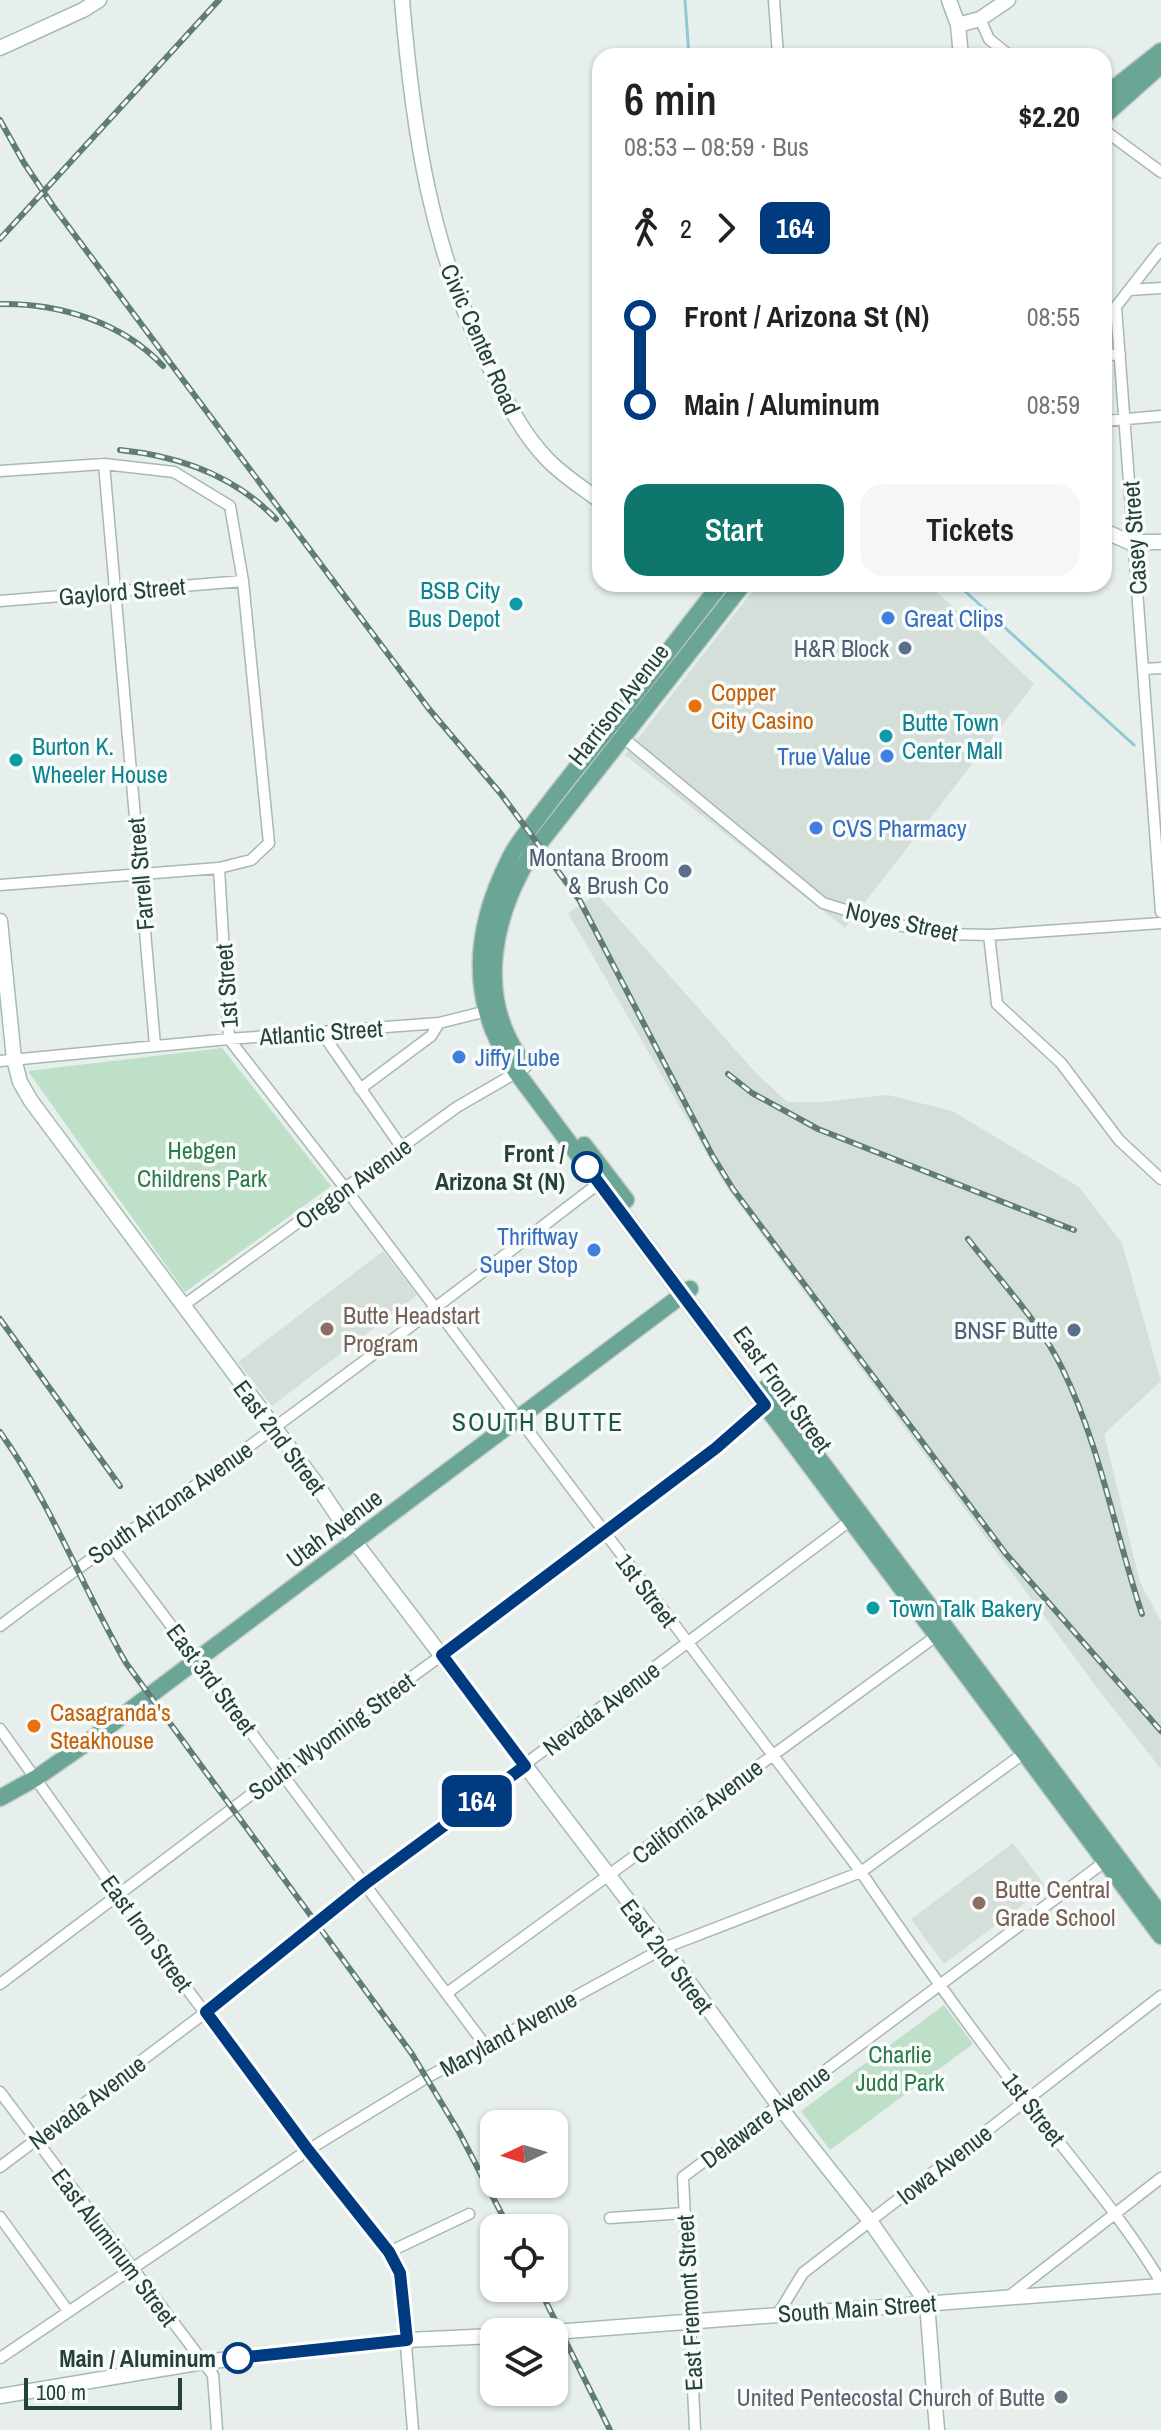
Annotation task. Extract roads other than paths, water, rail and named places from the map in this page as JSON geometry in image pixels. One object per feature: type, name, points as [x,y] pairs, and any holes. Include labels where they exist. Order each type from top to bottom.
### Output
[{"type":"main road","points":[[1112,90],[1161,51]]},
{"type":"main road","points":[[1112,109],[1161,65]]},
{"type":"main road","name":"Harrison Avenue","points":[[524,837],[710,592]]},
{"type":"main road","name":"Harrison Avenue","points":[[531,854],[737,592]]},
{"type":"main road","points":[[544,837],[559,806],[575,785],[570,775]]},
{"type":"main road","name":"East Front Street","points":[[491,1010],[481,986],[482,939],[496,890],[510,857],[524,837]]},
{"type":"main road","name":"East Front Street","points":[[531,854],[509,895],[495,941],[491,1010],[494,1034],[1110,1858],[1161,1936]]},
{"type":"main road","name":"Utah Avenue","points":[[0,1798],[36,1778],[688,1291]]},
{"type":"main road","name":"East Front Street","points":[[1110,1858],[1161,1915]]},
{"type":"street","points":[[7,45],[99,0]]},
{"type":"street","name":"Civic Center Road","points":[[402,0],[417,141],[444,257],[473,334],[516,420],[548,461],[592,495]]},
{"type":"street","points":[[774,0],[777,48]]},
{"type":"street","points":[[949,0],[958,25],[960,48]]},
{"type":"street","points":[[958,25],[980,19],[1008,0]]},
{"type":"street","points":[[980,19],[989,39],[1000,48]]},
{"type":"street","points":[[1112,136],[1161,172]]},
{"type":"street","points":[[1112,312],[1161,249]]},
{"type":"street","points":[[1129,290],[1161,288]]},
{"type":"street","name":"Casey Street","points":[[1116,307],[1161,912]]},
{"type":"street","points":[[1112,354],[1120,354]]},
{"type":"street","points":[[1112,420],[1161,416]]},
{"type":"street","points":[[0,471],[104,464],[174,472],[230,506],[243,581],[269,843],[251,860],[219,868],[0,885]]},
{"type":"street","name":"Farrell Street","points":[[104,464],[155,1045]]},
{"type":"street","points":[[1112,535],[1135,543],[1161,542]]},
{"type":"street","name":"Gaylord Street","points":[[0,601],[243,581]]},
{"type":"street","points":[[721,592],[730,601]]},
{"type":"street","points":[[1145,669],[1161,668]]},
{"type":"street","name":"Noyes Street","points":[[610,726],[823,903],[887,923],[931,932],[989,935],[1161,923]]},
{"type":"street","name":"1st Street","points":[[219,868],[229,1039],[861,1872],[940,1987],[1116,2213],[1161,2284]]},
{"type":"street","name":"East 2nd Street","points":[[0,921],[7,1060],[31,1101],[315,1482],[355,1542],[664,1948],[779,2106],[870,2221],[927,2303]]},
{"type":"street","points":[[989,935],[997,1004],[1061,1063],[1119,1140],[1161,1179]]},
{"type":"street","name":"Atlantic Street","points":[[7,1060],[439,1023],[491,1010]]},
{"type":"street","points":[[360,1089],[431,1036],[439,1023]]},
{"type":"street","points":[[322,1033],[402,1148]]},
{"type":"street","name":"Oregon Avenue","points":[[184,1305],[457,1107],[522,1070]]},
{"type":"street","name":"South Arizona Avenue","points":[[0,1626],[273,1428],[604,1180]]},
{"type":"street","name":"South Wyoming Street","points":[[0,1984],[716,1448],[770,1402]]},
{"type":"street","name":"Nevada Avenue","points":[[0,2167],[206,2012],[365,1884],[855,1518]]},
{"type":"street","name":"East 3rd Street","points":[[110,1544],[485,2045]]},
{"type":"street","name":"California Avenue","points":[[447,1993],[942,1632]]},
{"type":"street","name":"East Iron Street","points":[[0,1729],[118,1895],[308,2150],[389,2252],[400,2273],[413,2430]]},
{"type":"street","name":"Maryland Avenue","points":[[0,2358],[308,2150],[485,2045],[664,1948],[861,1872],[1029,1749]]},
{"type":"street","name":"Delaware Avenue","points":[[683,2177],[1110,1858]]},
{"type":"street","name":"Iowa Avenue","points":[[778,2314],[803,2273],[1161,1996]]},
{"type":"street","name":"East Aluminum Street","points":[[0,2092],[213,2375],[217,2430]]},
{"type":"street","name":"East Fremont Street","points":[[683,2177],[695,2430]]},
{"type":"street","points":[[1007,2298],[1161,2178]]},
{"type":"street","points":[[610,2218],[685,2213]]},
{"type":"street","points":[[389,2252],[469,2214]]},
{"type":"street","points":[[0,2217],[68,2311]]},
{"type":"street","name":"South Main Street","points":[[568,2331],[1161,2284]]},
{"type":"street","points":[[927,2303],[937,2430]]},
{"type":"street","points":[[0,2396],[203,2362],[407,2340],[480,2337]]},
{"type":"waterway","points":[[685,0],[688,48]]},
{"type":"waterway","points":[[966,592],[1134,745]]},
{"type":"railway","points":[[0,239],[219,0]]},
{"type":"railway","points":[[0,120],[53,206],[429,709],[501,794],[580,901],[712,1155],[733,1189],[1006,1554],[1161,1731]]},
{"type":"railway","points":[[0,304],[45,307],[88,318],[129,338],[163,366]]},
{"type":"railway","points":[[120,450],[163,457],[204,470],[242,490],[276,519]]},
{"type":"railway","points":[[728,1074],[752,1093],[818,1129],[1074,1230]]},
{"type":"railway","points":[[968,1239],[1031,1318],[1062,1368],[1097,1458],[1142,1614]]},
{"type":"railway","points":[[0,1319],[120,1486]]},
{"type":"railway","points":[[0,1432],[51,1516],[126,1663],[412,2054],[459,2132],[502,2214]]},
{"type":"railway","points":[[546,2302],[610,2430]]},
{"type":"place","name":"BSB City Bus Depot","points":[[516,604]]},
{"type":"place","name":"Great Clips","points":[[888,618]]},
{"type":"place","name":"H&R Block","points":[[905,648]]},
{"type":"place","name":"Copper City Casino","points":[[695,706]]},
{"type":"place","name":"Butte Town Center Mall","points":[[886,736]]},
{"type":"place","name":"True Value","points":[[887,756]]},
{"type":"place","name":"Burton K. Wheeler House","points":[[16,760]]},
{"type":"place","name":"CVS Pharmacy","points":[[816,828]]},
{"type":"place","name":"Montana Broom & Brush Co","points":[[685,871]]},
{"type":"place","name":"Jiffy Lube","points":[[459,1057]]},
{"type":"place","name":"Front / Arizona St (N)","points":[[587,1167]]},
{"type":"place","name":"Thriftway Super Stop","points":[[594,1250]]},
{"type":"place","name":"Butte Headstart Program","points":[[327,1329]]},
{"type":"place","name":"BNSF Butte","points":[[1074,1330]]},
{"type":"place","name":"Town Talk Bakery","points":[[873,1608]]},
{"type":"place","name":"Casagranda's Steakhouse","points":[[34,1726]]},
{"type":"place","name":"Butte Central Grade School","points":[[979,1903]]},
{"type":"place","name":"Main / Aluminum","points":[[238,2358]]},
{"type":"place","name":"United Pentecostal Church of Butte","points":[[1061,2397]]},
{"type":"district","name":"SOUTH BUTTE","points":[[538,1421]]},
{"type":"park label","name":"Hebgen Childrens Park","points":[[202,1164]]},
{"type":"park label","name":"Charlie Judd Park","points":[[900,2068]]}]
